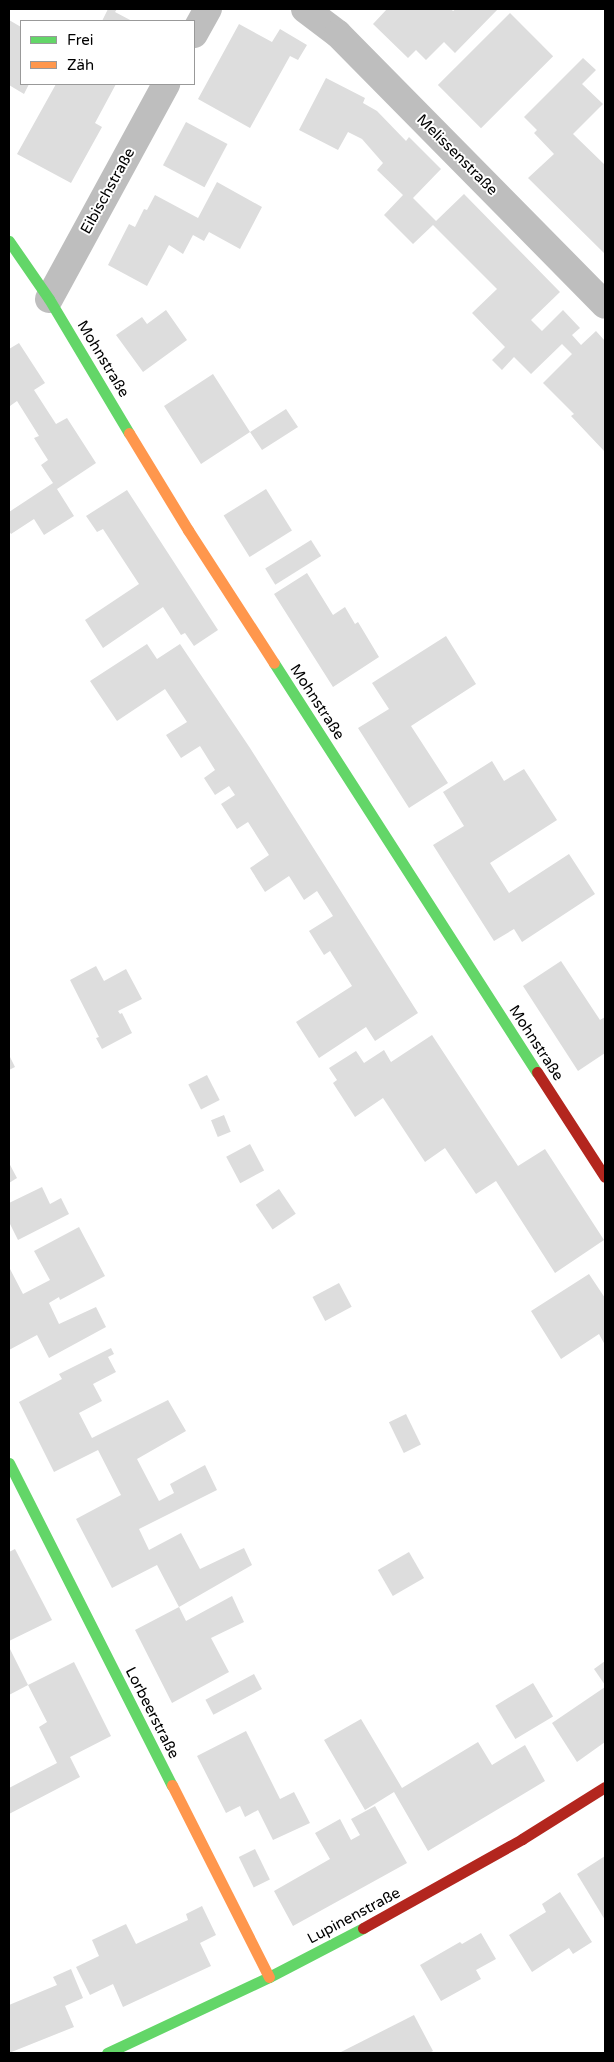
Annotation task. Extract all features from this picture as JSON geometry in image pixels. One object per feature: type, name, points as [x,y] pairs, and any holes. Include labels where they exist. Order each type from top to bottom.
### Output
[{"type":"street","points":[[195,32],[208,9]]},
{"type":"street","name":"Melissenstraße","points":[[305,9],[338,34],[605,305]]},
{"type":"street","name":"Eibischstraße","points":[[49,299],[165,85]]},
{"type":"street","name":"Mohnstraße","points":[[9,240],[49,299],[188,530],[605,1177]]},
{"type":"street","name":"Lorbeerstraße","points":[[9,1463],[269,1977]]},
{"type":"street","name":"Lupinenstraße","points":[[107,2053],[269,1977],[401,1909],[522,1840],[605,1787]]},
{"type":"building","points":[[108,9],[117,9],[115,12],[130,20],[102,20]]},
{"type":"building","points":[[387,9],[451,9],[453,11],[456,9],[498,9],[455,53],[444,42],[426,60],[416,50],[408,58],[373,24]]},
{"type":"building","points":[[510,13],[553,56],[481,128],[438,85]]},
{"type":"building","points":[[9,20],[20,26],[20,85],[28,85],[24,94],[9,85]]},
{"type":"building","points":[[239,24],[272,42],[280,29],[307,45],[298,60],[290,56],[250,128],[198,99]]},
{"type":"building","points":[[583,58],[596,70],[582,84],[603,104],[573,134],[605,165],[605,254],[528,178],[554,154],[534,133],[537,130],[524,117]]},
{"type":"building","points":[[326,78],[365,98],[363,103],[377,111],[406,141],[409,137],[441,169],[413,198],[436,221],[464,194],[560,292],[531,320],[542,331],[563,310],[580,328],[572,335],[581,345],[596,331],[605,341],[605,452],[571,416],[574,414],[543,383],[572,354],[562,344],[531,374],[514,357],[502,370],[492,360],[505,347],[472,313],[497,289],[433,225],[413,244],[384,215],[403,195],[377,170],[383,163],[362,139],[348,132],[338,150],[299,130]]},
{"type":"building","points":[[55,85],[115,85],[95,123],[102,127],[71,183],[17,154]]},
{"type":"building","points":[[186,122],[227,144],[204,187],[163,165]]},
{"type":"building","points":[[217,182],[262,207],[240,249],[209,232],[204,241],[193,235],[183,254],[169,245],[147,286],[108,265],[129,224],[135,227],[144,209],[147,210],[155,195],[198,218]]},
{"type":"building","points":[[166,310],[187,340],[143,372],[116,335],[142,317],[147,324]]},
{"type":"building","points":[[19,343],[45,383],[34,390],[56,424],[67,418],[96,463],[57,489],[74,516],[44,535],[34,519],[11,534],[9,531],[9,512],[53,483],[41,465],[48,460],[34,438],[39,436],[17,401],[10,406],[9,404],[9,349]]},
{"type":"building","points":[[213,374],[250,432],[201,464],[164,406]]},
{"type":"building","points":[[286,409],[298,427],[262,450],[250,432]]},
{"type":"building","points":[[266,489],[292,531],[250,557],[224,515]]},
{"type":"building","points":[[127,490],[218,630],[194,646],[185,633],[181,635],[163,607],[103,648],[85,620],[139,584],[103,529],[97,532],[86,516]]},
{"type":"building","points":[[311,540],[321,556],[275,585],[265,569]]},
{"type":"building","points":[[307,573],[333,615],[345,607],[355,624],[358,622],[379,657],[333,687],[274,594]]},
{"type":"building","points":[[446,636],[476,684],[411,726],[448,783],[409,808],[358,728],[389,709],[372,683]]},
{"type":"building","points":[[147,644],[157,659],[180,644],[250,748],[418,1013],[375,1041],[366,1027],[319,1058],[296,1022],[352,986],[330,951],[324,955],[309,931],[333,916],[317,891],[304,900],[289,876],[265,892],[250,868],[269,855],[248,822],[237,829],[221,804],[235,795],[229,786],[215,795],[204,778],[215,770],[200,746],[181,758],[166,735],[187,722],[165,689],[117,721],[90,681]]},
{"type":"building","points":[[492,761],[504,781],[524,769],[557,820],[490,863],[509,893],[569,854],[595,894],[522,942],[514,929],[494,941],[433,845],[464,826],[443,792]]},
{"type":"building","points":[[561,961],[600,1020],[605,1017],[605,1053],[578,1071],[523,986]]},
{"type":"building","points":[[96,966],[104,981],[126,969],[142,999],[118,1011],[120,1014],[122,1013],[132,1033],[102,1049],[96,1038],[99,1037],[70,980]]},
{"type":"building","points":[[432,1035],[518,1166],[545,1149],[604,1240],[555,1273],[496,1181],[476,1194],[445,1148],[425,1162],[383,1098],[355,1117],[333,1083],[337,1080],[329,1068],[356,1051],[364,1063],[384,1050],[391,1062]]},
{"type":"building","points":[[9,1055],[15,1067],[9,1070]]},
{"type":"building","points":[[207,1075],[220,1100],[201,1109],[188,1085]]},
{"type":"building","points":[[224,1115],[231,1132],[218,1137],[211,1120]]},
{"type":"building","points":[[250,1144],[264,1170],[240,1183],[226,1157]]},
{"type":"building","points":[[9,1163],[17,1178],[9,1183]]},
{"type":"building","points":[[42,1187],[50,1204],[61,1198],[69,1214],[18,1240],[9,1222],[9,1203]]},
{"type":"building","points":[[279,1189],[296,1214],[273,1230],[256,1205]]},
{"type":"building","points":[[79,1227],[105,1276],[60,1300],[59,1297],[49,1303],[59,1324],[96,1307],[106,1327],[49,1358],[37,1335],[9,1350],[9,1267],[23,1294],[50,1280],[34,1251]]},
{"type":"building","points":[[589,1274],[605,1298],[605,1345],[599,1334],[561,1359],[531,1311]]},
{"type":"building","points":[[339,1283],[352,1307],[325,1321],[313,1297]]},
{"type":"building","points":[[111,1348],[114,1354],[108,1357],[116,1372],[93,1384],[102,1401],[79,1413],[92,1438],[168,1400],[186,1431],[137,1459],[159,1501],[174,1493],[170,1484],[205,1465],[217,1490],[139,1529],[149,1550],[181,1533],[200,1569],[244,1548],[252,1565],[179,1607],[157,1565],[112,1588],[76,1519],[121,1495],[98,1450],[54,1472],[19,1402],[62,1379],[59,1374]]},
{"type":"building","points":[[406,1414],[421,1445],[404,1453],[389,1422]]},
{"type":"building","points":[[15,1549],[52,1620],[9,1641],[9,1552]]},
{"type":"building","points":[[409,1552],[424,1578],[393,1596],[378,1570]]},
{"type":"building","points":[[232,1596],[244,1622],[211,1638],[229,1672],[172,1703],[135,1630],[179,1607],[186,1621]]},
{"type":"building","points":[[9,1647],[28,1685],[9,1695]]},
{"type":"building","points":[[605,1661],[605,1685],[594,1669]]},
{"type":"building","points":[[74,1662],[111,1736],[70,1757],[80,1777],[9,1814],[9,1788],[57,1763],[39,1727],[47,1722],[28,1685]]},
{"type":"building","points":[[254,1674],[262,1689],[213,1715],[205,1700]]},
{"type":"building","points":[[533,1683],[553,1716],[515,1739],[495,1706]]},
{"type":"building","points":[[605,1687],[605,1742],[577,1762],[552,1723]]},
{"type":"building","points":[[361,1719],[402,1788],[478,1742],[492,1765],[525,1745],[545,1781],[428,1851],[394,1792],[365,1810],[324,1740]]},
{"type":"building","points":[[246,1731],[280,1799],[294,1792],[310,1823],[273,1840],[258,1810],[245,1817],[240,1806],[226,1813],[197,1756]]},
{"type":"building","points":[[375,1806],[407,1863],[293,1926],[274,1891],[330,1859],[315,1833],[340,1819],[351,1840],[360,1835],[351,1819]]},
{"type":"building","points":[[255,1849],[270,1880],[254,1887],[239,1857]]},
{"type":"building","points":[[605,1856],[605,1920],[577,1874]]},
{"type":"building","points":[[560,1892],[592,1942],[573,1954],[569,1948],[532,1972],[509,1935],[546,1912],[542,1904]]},
{"type":"building","points":[[202,1906],[216,1935],[200,1943],[211,1966],[123,2007],[113,1984],[90,1995],[76,1967],[99,1956],[92,1940],[126,1924],[136,1944],[188,1920],[186,1914]]},
{"type":"building","points":[[481,1933],[496,1959],[476,1970],[481,1979],[441,2001],[420,1965],[460,1942],[462,1944]]},
{"type":"building","points":[[71,1969],[83,1998],[65,2006],[74,2027],[9,2053],[9,2005],[57,1985],[53,1977]]},
{"type":"building","points":[[414,2015],[433,2051],[429,2053],[339,2053]]},
{"type":"traffic: fast","points":[[9,241],[49,299],[129,433]]},
{"type":"traffic: fast","points":[[274,663],[537,1072]]},
{"type":"traffic: fast","points":[[9,1463],[172,1785]]},
{"type":"traffic: fast","points":[[107,2053],[269,1977],[363,1928]]},
{"type":"traffic: slow","points":[[129,433],[188,530],[274,663]]},
{"type":"traffic: slow","points":[[172,1785],[269,1977]]},
{"type":"traffic: jam","points":[[537,1072],[605,1177]]},
{"type":"traffic: jam","points":[[363,1928],[522,1839],[605,1787]]}]
